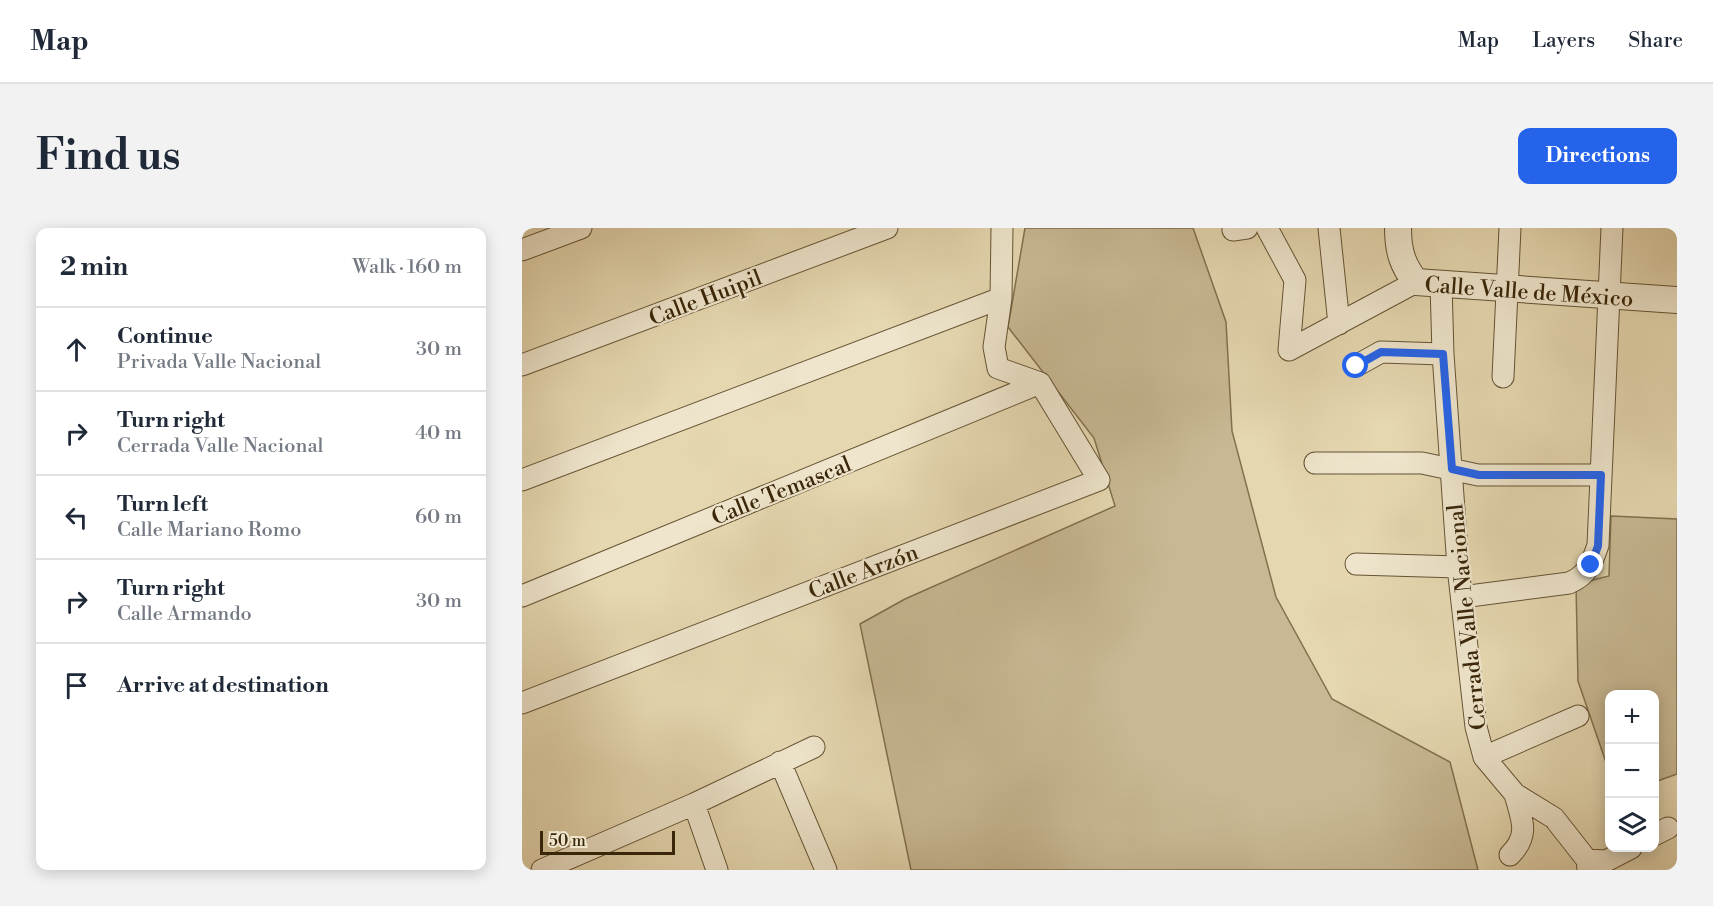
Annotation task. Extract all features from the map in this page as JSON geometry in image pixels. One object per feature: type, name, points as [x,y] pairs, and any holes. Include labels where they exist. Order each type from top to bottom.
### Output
[{"type":"street","points":[[522,250],[580,228]]},
{"type":"street","name":"Calle Huipil","points":[[522,365],[887,228]]},
{"type":"street","points":[[1002,228],[1001,298],[994,347],[998,368],[1040,383]]},
{"type":"street","name":"Calle Valle de México","points":[[1267,228],[1295,280],[1289,350],[1339,324],[1429,283],[1677,300]]},
{"type":"street","points":[[1329,228],[1339,324]]},
{"type":"street","points":[[1398,228],[1398,246],[1404,267],[1429,283]]},
{"type":"street","points":[[1503,377],[1510,228]]},
{"type":"street","points":[[1462,597],[1569,583],[1582,578],[1591,565],[1598,546],[1607,297],[1612,228]]},
{"type":"street","name":"Cerrada Valle Nacional","points":[[1429,283],[1443,354],[1458,567],[1476,727],[1484,757],[1515,794]]},
{"type":"street","points":[[522,480],[1001,298]]},
{"type":"street","points":[[1356,366],[1381,352],[1443,354]]},
{"type":"street","name":"Calle Temascal","points":[[522,596],[1040,383]]},
{"type":"street","name":"Calle Arzón","points":[[522,703],[1099,480],[1040,383]]},
{"type":"street","points":[[1315,463],[1422,463],[1479,475],[1601,475]]},
{"type":"street","points":[[1356,564],[1458,567]]},
{"type":"street","points":[[1484,757],[1578,716]]},
{"type":"street","points":[[542,870],[694,804],[814,747]]},
{"type":"street","points":[[780,762],[826,870]]},
{"type":"street","points":[[1510,855],[1520,845],[1524,830],[1515,794]]},
{"type":"street","points":[[1515,794],[1554,818],[1587,865],[1606,861],[1623,852]]},
{"type":"street","points":[[694,804],[717,870]]},
{"type":"shaded area","points":[[1025,228],[1193,228],[1226,322],[1232,431],[1276,597],[1332,699],[1450,762],[1478,870],[911,870],[860,624],[905,599],[1115,506],[1094,438],[1008,327]]},
{"type":"shaded area","points":[[1611,516],[1677,519],[1677,774],[1659,781],[1659,690],[1605,690],[1605,759],[1578,681],[1576,584],[1609,576]]},
{"type":"route","points":[[1356,366],[1381,352],[1443,354],[1452,469],[1479,475],[1601,475],[1598,546],[1591,565]]}]
